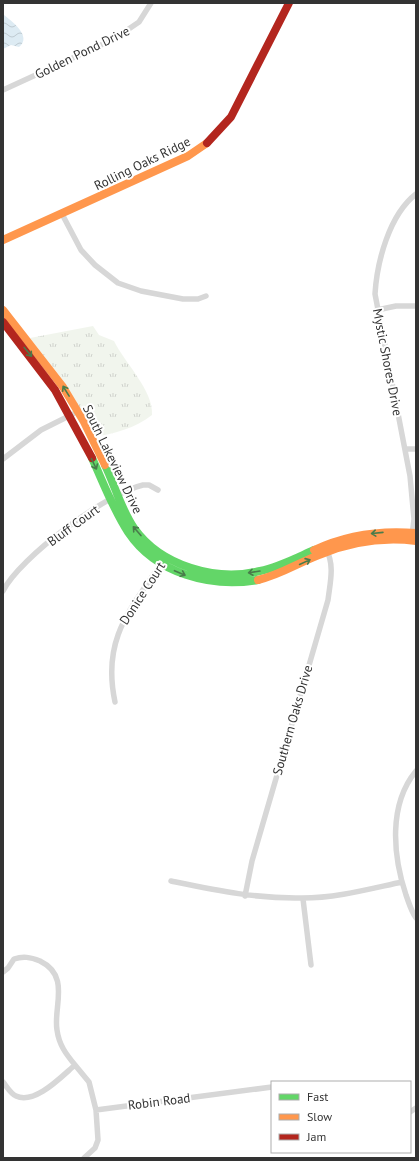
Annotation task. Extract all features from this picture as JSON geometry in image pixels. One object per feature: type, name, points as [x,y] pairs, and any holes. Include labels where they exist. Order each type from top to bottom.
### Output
[{"type":"street","name":"Golden Pond Drive","points":[[3,90],[114,39],[139,22],[151,3]]},
{"type":"street","name":"Rolling Oaks Ridge","points":[[3,240],[188,156],[209,142],[231,117],[289,3]]},
{"type":"street","name":"Mystic Shores Drive","points":[[414,536],[413,503],[405,449],[375,294],[376,280],[384,248],[399,213],[407,201],[416,194]]},
{"type":"street","points":[[62,214],[81,250],[96,265],[118,283],[141,291],[182,298],[198,299],[206,296]]},
{"type":"street","points":[[377,310],[396,306],[416,306]]},
{"type":"street","name":"South Lakeview Drive","points":[[3,310],[20,337]]},
{"type":"street","name":"South Lakeview Drive","points":[[3,322],[46,363],[74,413],[114,496],[132,526],[145,540],[166,556],[176,562],[197,570],[220,574],[248,573],[271,569],[326,549]]},
{"type":"street","points":[[3,459],[40,430],[74,413]]},
{"type":"street","points":[[405,449],[416,449]]},
{"type":"street","name":"Bluff Court","points":[[3,591],[12,576],[25,562],[114,496],[143,485],[149,485],[158,490]]},
{"type":"street","name":"South Lakeview Drive","points":[[114,496],[126,531],[134,541],[161,564],[190,576],[214,581],[238,582],[271,576],[347,537],[393,531],[414,536]]},
{"type":"street","name":"Southern Oaks Drive","points":[[245,896],[252,861],[328,600],[332,573],[326,549]]},
{"type":"street","name":"Donice Court","points":[[115,702],[111,671],[112,655],[118,633],[128,612],[166,556]]},
{"type":"street","points":[[416,771],[405,790],[396,821],[395,840],[402,882],[416,918]]},
{"type":"street","points":[[171,881],[245,896],[303,898],[349,894],[402,882]]},
{"type":"street","points":[[303,898],[311,965]]},
{"type":"street","points":[[3,972],[8,968],[14,959],[23,956],[44,964],[52,972],[58,982],[60,994],[56,1029],[61,1047],[89,1082],[96,1110],[98,1140],[95,1148],[84,1158]]},
{"type":"street","points":[[3,1082],[14,1095],[22,1098],[30,1098],[42,1092],[75,1065]]},
{"type":"street","name":"Robin Road","points":[[96,1110],[271,1087]]},
{"type":"green space","points":[[93,326],[99,335],[114,341],[138,377],[148,396],[152,415],[139,424],[124,430],[93,437],[62,379],[30,338]]},
{"type":"water","points":[[3,14],[19,29],[24,38],[23,43],[19,47],[11,45],[3,49]]},
{"type":"traffic: fast","points":[[92,458],[113,505],[128,532],[140,546],[154,558],[169,568],[186,575],[204,579],[222,582],[258,580]]},
{"type":"traffic: fast","points":[[105,465],[129,521],[134,528],[145,541],[159,552],[174,561],[191,568],[208,572],[243,574],[274,567],[314,550]]},
{"type":"traffic: slow","points":[[3,240],[188,156],[207,143]]},
{"type":"traffic: slow","points":[[3,310],[63,387],[84,422],[105,465]]},
{"type":"traffic: slow","points":[[314,550],[351,537],[390,532],[416,533]]},
{"type":"traffic: slow","points":[[258,580],[274,575],[311,558],[355,544],[379,540],[416,541]]},
{"type":"traffic: jam","points":[[207,143],[231,117],[289,3]]},
{"type":"traffic: jam","points":[[3,322],[55,390],[92,458]]}]
